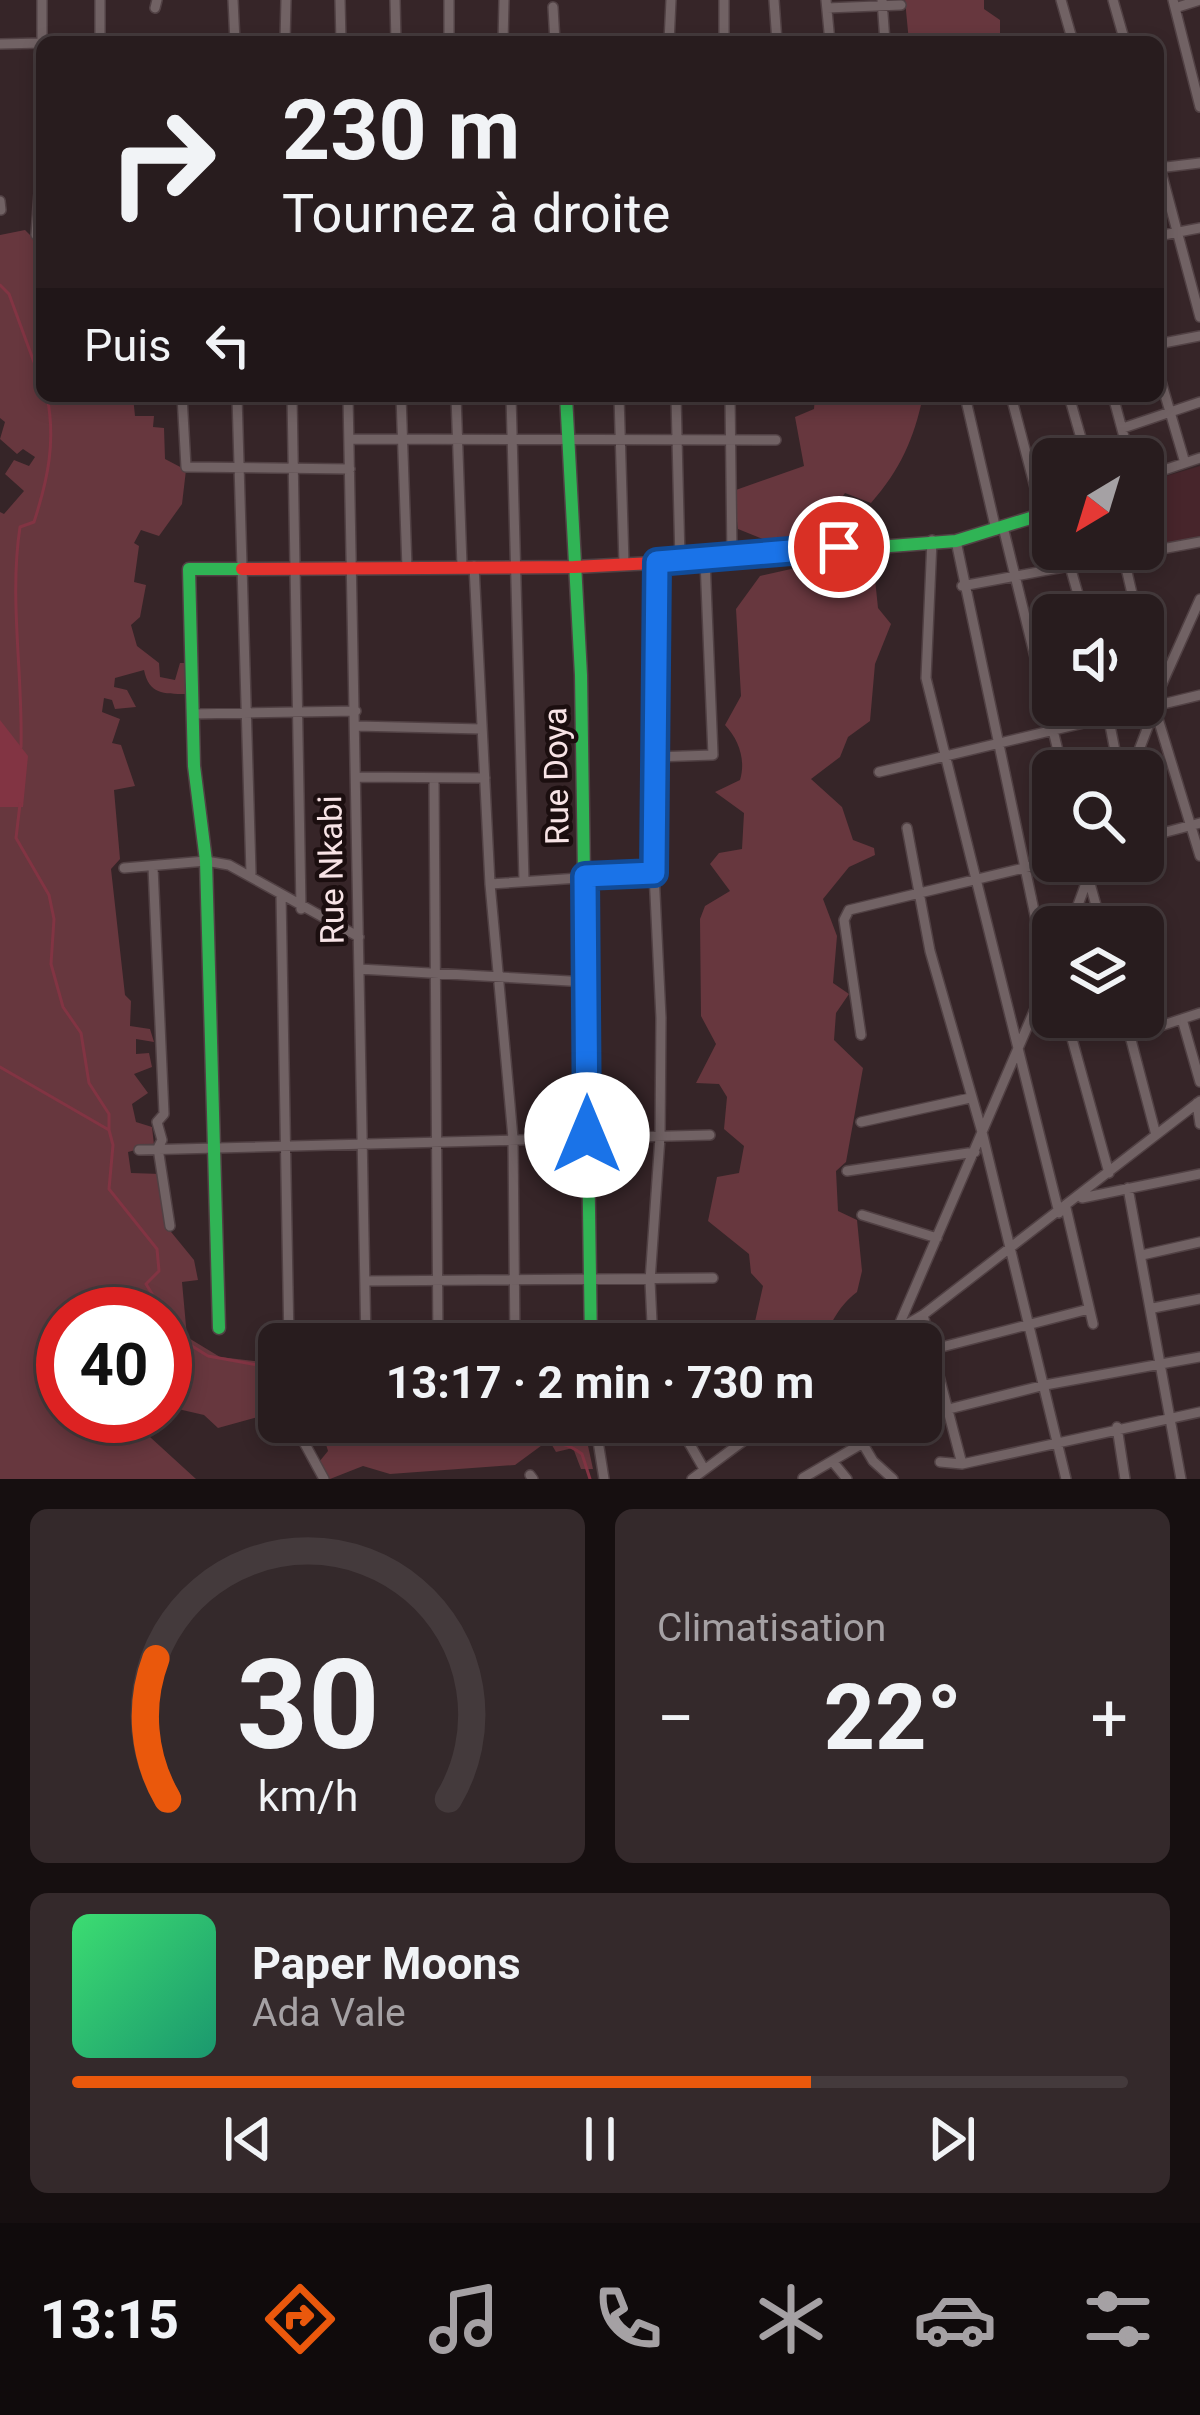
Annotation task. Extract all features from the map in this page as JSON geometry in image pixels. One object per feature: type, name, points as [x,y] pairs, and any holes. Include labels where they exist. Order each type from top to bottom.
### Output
[{"type":"street","points":[[42,0],[42,36]]},
{"type":"street","points":[[100,0],[100,36]]},
{"type":"street","points":[[233,0],[235,36]]},
{"type":"street","points":[[285,36],[286,0]]},
{"type":"street","points":[[340,0],[341,36]]},
{"type":"street","points":[[395,0],[396,36]]},
{"type":"street","points":[[449,0],[449,36]]},
{"type":"street","points":[[503,36],[504,0]]},
{"type":"street","points":[[669,36],[670,0]]},
{"type":"street","points":[[724,0],[724,36]]},
{"type":"street","points":[[774,0],[777,36]]},
{"type":"street","points":[[1061,0],[1071,36]]},
{"type":"street","points":[[1113,0],[1123,36]]},
{"type":"street","points":[[1200,0],[1174,4],[1195,61],[1200,106]]},
{"type":"street","points":[[829,36],[826,4],[901,5]]},
{"type":"street","points":[[882,4],[885,36]]},
{"type":"street","points":[[554,8],[555,36]]},
{"type":"street","points":[[0,44],[36,42]]},
{"type":"street","points":[[1164,165],[1200,164]]},
{"type":"street","points":[[1164,181],[1200,317]]},
{"type":"street","points":[[1164,235],[1200,229]]},
{"type":"street","points":[[1164,343],[1200,336]]},
{"type":"street","points":[[1164,392],[1185,463]]},
{"type":"street","points":[[182,402],[186,467],[350,469]]},
{"type":"street","points":[[237,402],[250,873]]},
{"type":"street","points":[[292,402],[302,909]]},
{"type":"street","name":"Rue Nkabi","points":[[348,402],[365,1323]]},
{"type":"street","points":[[401,402],[407,568]]},
{"type":"street","points":[[456,402],[497,980],[513,1138],[515,1323]]},
{"type":"street","points":[[511,402],[524,881]]},
{"type":"street","name":"Rue Doya","points":[[566,402],[585,876],[590,1323]]},
{"type":"street","points":[[619,402],[624,564]]},
{"type":"street","points":[[676,402],[680,562]]},
{"type":"street","points":[[730,402],[732,557]]},
{"type":"street","points":[[967,402],[1058,750]]},
{"type":"street","points":[[1013,402],[1032,464]]},
{"type":"street","points":[[1071,402],[1081,438]]},
{"type":"street","points":[[1115,402],[1125,438]]},
{"type":"street","points":[[1123,428],[1200,402]]},
{"type":"street","points":[[349,439],[730,436],[776,440]]},
{"type":"street","points":[[1164,470],[1200,458]]},
{"type":"street","points":[[219,1328],[206,861],[192,713],[188,571],[680,562],[956,541],[1032,518]]},
{"type":"street","points":[[932,540],[926,678],[1017,1046],[1093,1324]]},
{"type":"street","points":[[956,541],[1034,906]]},
{"type":"street","points":[[1164,550],[1200,542]]},
{"type":"street","points":[[654,757],[712,755],[705,560]]},
{"type":"street","points":[[652,1323],[650,1281],[660,1137],[654,873],[657,562]]},
{"type":"street","points":[[962,586],[1065,570]]},
{"type":"street","points":[[1198,604],[1200,622]]},
{"type":"street","points":[[1164,683],[1198,604]]},
{"type":"street","points":[[1164,701],[1200,695]]},
{"type":"street","points":[[192,713],[356,711]]},
{"type":"street","points":[[356,726],[482,729]]},
{"type":"street","points":[[879,772],[998,748],[1068,726]]},
{"type":"street","points":[[1164,726],[1200,856]]},
{"type":"street","points":[[356,777],[485,778]]},
{"type":"street","points":[[434,780],[438,1323]]},
{"type":"street","points":[[1164,833],[1195,825]]},
{"type":"street","points":[[907,828],[1066,1479]]},
{"type":"street","points":[[124,868],[206,861],[250,873],[302,909],[358,937]]},
{"type":"street","points":[[861,1035],[846,913],[1032,866]]},
{"type":"street","points":[[153,867],[164,1114],[157,1122],[162,1140],[158,1148],[170,1226]]},
{"type":"street","points":[[490,884],[654,873]]},
{"type":"street","points":[[281,894],[289,1323]]},
{"type":"street","points":[[359,968],[587,982]]},
{"type":"street","points":[[1164,1025],[1200,1012]]},
{"type":"street","points":[[900,1323],[1032,1013]]},
{"type":"street","points":[[1182,1019],[1200,1082]]},
{"type":"street","points":[[1072,1038],[1109,1173]]},
{"type":"street","points":[[1131,1038],[1156,1135]]},
{"type":"street","points":[[861,1122],[970,1098]]},
{"type":"street","points":[[910,1323],[1063,1211],[1199,1102]]},
{"type":"street","points":[[1199,1102],[1200,1124]]},
{"type":"street","points":[[139,1150],[587,1135],[710,1136]]},
{"type":"street","points":[[847,1171],[975,1152]]},
{"type":"street","points":[[1077,1199],[1200,1174]]},
{"type":"street","points":[[1128,1188],[1181,1479]]},
{"type":"street","points":[[862,1214],[937,1238]]},
{"type":"street","points":[[1142,1255],[1200,1242]]},
{"type":"street","points":[[364,1281],[712,1278]]},
{"type":"street","points":[[1153,1308],[1200,1299]]},
{"type":"street","points":[[942,1347],[1089,1309]]},
{"type":"street","points":[[923,1315],[926,1323]]},
{"type":"street","points":[[942,1411],[1045,1385],[1200,1357]]},
{"type":"street","points":[[942,1381],[958,1464],[946,1479]]},
{"type":"street","points":[[940,1462],[958,1464],[1200,1412]]},
{"type":"street","points":[[1117,1427],[1125,1479]]},
{"type":"street","points":[[304,1443],[324,1479]]},
{"type":"street","points":[[598,1443],[604,1479]]},
{"type":"street","points":[[690,1443],[704,1469]]},
{"type":"street","points":[[692,1479],[740,1443]]},
{"type":"street","points":[[803,1478],[861,1444],[893,1479]]},
{"type":"street","points":[[833,1462],[847,1479]]},
{"type":"shaded area","points":[[905,0],[984,0],[984,9],[1000,20],[1000,36],[908,36]]},
{"type":"shaded area","points":[[25,230],[36,241],[36,402],[134,402],[135,416],[154,416],[153,427],[164,428],[165,459],[186,470],[182,504],[159,536],[141,530],[134,543],[139,546],[134,582],[146,585],[140,617],[131,625],[137,646],[159,663],[160,677],[175,680],[180,663],[190,663],[186,694],[158,691],[149,684],[144,670],[115,678],[114,687],[127,690],[136,707],[115,709],[112,700],[104,698],[102,712],[120,719],[112,743],[121,745],[135,786],[114,790],[120,859],[111,869],[125,995],[131,1001],[130,1026],[150,1029],[154,1042],[136,1039],[136,1054],[149,1053],[152,1067],[134,1074],[148,1093],[132,1104],[136,1122],[152,1127],[154,1145],[128,1152],[131,1173],[161,1174],[167,1227],[194,1260],[198,1280],[182,1282],[182,1287],[36,1287],[36,1443],[157,1443],[196,1479],[0,1479],[0,512],[4,514],[24,491],[5,474],[14,460],[29,466],[35,457],[23,449],[17,454],[0,439],[5,422],[0,418],[0,235]]},
{"type":"shaded area","points":[[815,402],[921,402],[905,453],[871,503],[845,493],[834,509],[826,509],[821,537],[765,540],[738,529],[733,491],[804,466],[795,417],[814,409]]},
{"type":"shaded area","points":[[1200,466],[1200,536],[1164,545],[1164,477]]},
{"type":"shaded area","points":[[827,561],[875,579],[878,608],[891,624],[875,664],[870,721],[848,737],[840,757],[811,779],[842,807],[853,840],[874,848],[875,855],[849,867],[823,899],[837,936],[833,983],[849,994],[836,1013],[834,1040],[863,1068],[846,1162],[836,1171],[838,1211],[857,1220],[862,1271],[857,1292],[831,1323],[755,1323],[763,1286],[751,1273],[749,1254],[708,1221],[717,1177],[739,1173],[744,1146],[724,1129],[727,1097],[719,1084],[696,1083],[716,1044],[701,1016],[700,919],[705,906],[730,891],[710,864],[719,853],[742,849],[744,813],[715,792],[740,780],[742,773],[740,751],[725,725],[741,696],[736,609],[760,576]]},
{"type":"shaded area","points":[[0,720],[28,756],[23,807],[0,807]]},
{"type":"shaded area","points":[[192,1340],[220,1357],[258,1362],[258,1417],[218,1428],[204,1415],[192,1412]]},
{"type":"shaded area","points":[[326,1443],[545,1443],[515,1465],[390,1474],[363,1466],[330,1479],[319,1462],[328,1451]]},
{"type":"shaded area","points":[[551,1443],[587,1443],[593,1469],[581,1469],[573,1448],[556,1452]]},
{"type":"waterway","points":[[0,285],[9,294],[36,368]]},
{"type":"waterway","points":[[21,747],[17,554],[20,527],[34,522],[47,475],[51,444],[48,402]]},
{"type":"waterway","points":[[20,804],[16,838],[49,895],[54,919],[51,964],[63,1007],[81,1033],[89,1083],[109,1114],[109,1130]]},
{"type":"waterway","points":[[0,1067],[109,1130],[113,1145],[109,1189],[157,1249],[159,1271],[146,1284],[179,1338],[208,1356],[258,1365]]},
{"type":"waterway","points":[[555,1443],[582,1454],[590,1479]]},
{"type":"traffic: fast","points":[[566,402],[581,675],[591,1323]]},
{"type":"traffic: fast","points":[[693,561],[956,541],[1032,517]]},
{"type":"traffic: fast","points":[[219,1328],[206,861],[194,766],[189,569],[242,569]]},
{"type":"traffic: jam","points":[[242,569],[574,567],[693,561]]},
{"type":"route","points":[[587,1135],[585,876],[654,873],[657,562],[839,547]]}]
